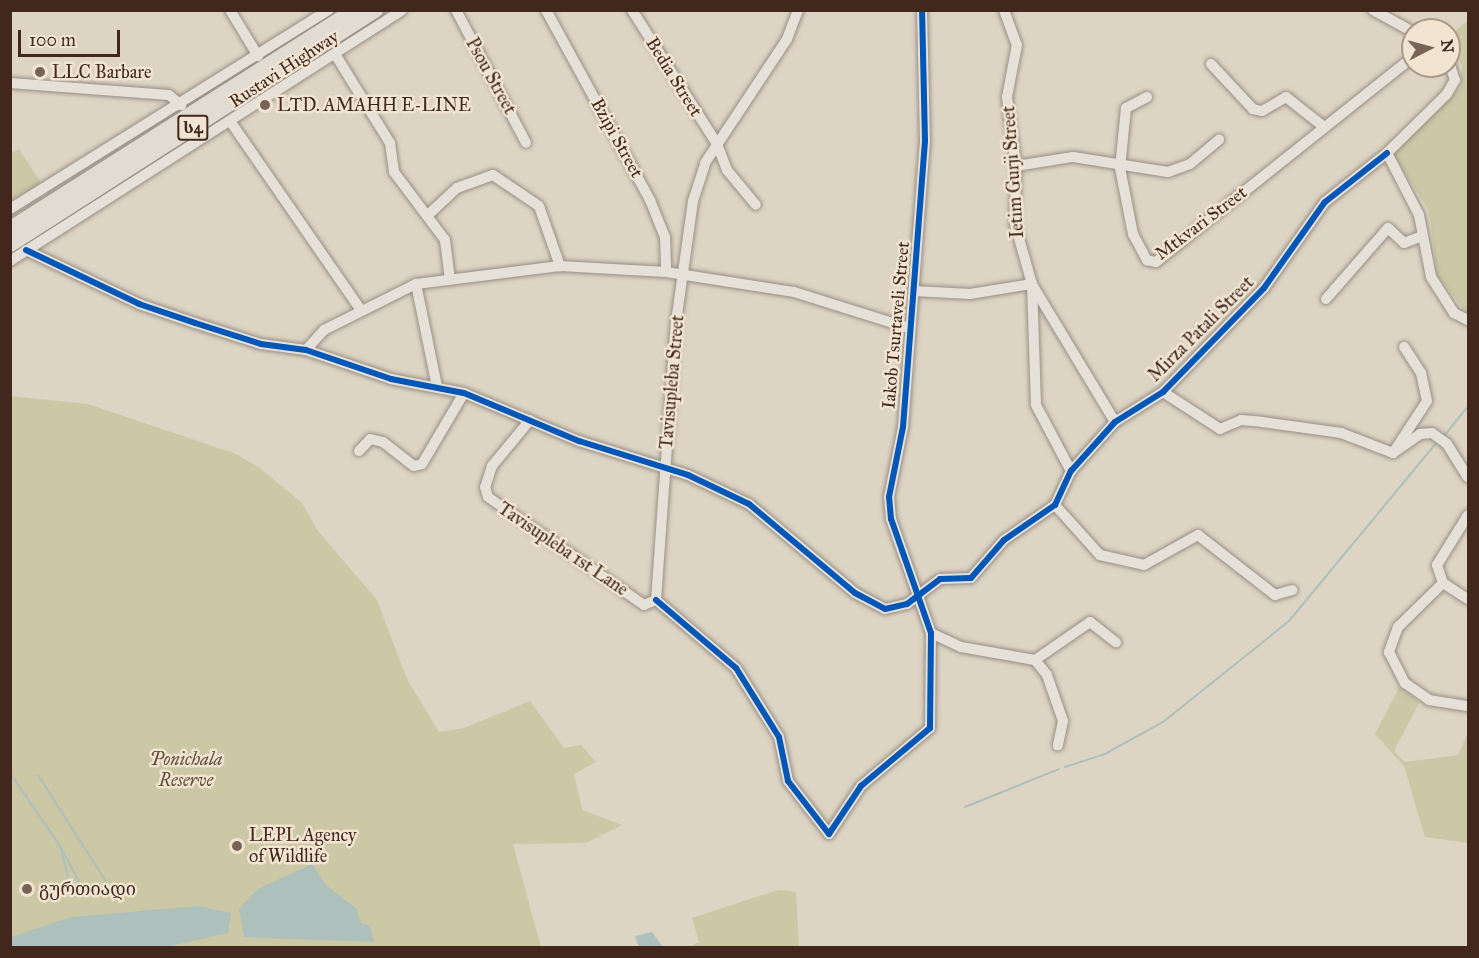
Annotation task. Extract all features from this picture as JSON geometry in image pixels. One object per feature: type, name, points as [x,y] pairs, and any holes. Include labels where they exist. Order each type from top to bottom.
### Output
[{"type":"highway","name":"Rustavi Highway","points":[[10,228],[354,10]]},
{"type":"highway","name":"Rustavi Highway","points":[[10,245],[26,242],[375,10]]},
{"type":"street","points":[[10,209],[182,105],[329,10]]},
{"type":"street","points":[[10,261],[26,242],[230,121],[402,10]]},
{"type":"street","name":"Psou Street","points":[[456,10],[526,142]]},
{"type":"street","name":"Bzipi Street","points":[[546,10],[650,200],[665,237],[666,272]]},
{"type":"street","name":"Bedia Street","points":[[632,10],[717,144],[727,170],[756,205]]},
{"type":"street","name":"Tavisupleba Street","points":[[656,600],[664,465],[683,275],[693,201],[717,144],[787,39],[798,10]]},
{"type":"street","name":"Iakob Tsurtaveli Street","points":[[922,10],[925,141],[903,428],[889,497],[891,519],[931,633]]},
{"type":"street","name":"Ietim Gurji Street","points":[[1004,10],[1017,45],[1007,97],[1016,166],[1017,236],[1032,284],[1036,405],[1071,471]]},
{"type":"street","points":[[1373,10],[1401,25]]},
{"type":"street","points":[[235,12],[258,56]]},
{"type":"street","points":[[335,54],[390,143],[394,172],[429,214],[445,240],[450,280]]},
{"type":"street","points":[[1211,64],[1253,109],[1262,111],[1286,97],[1324,126]]},
{"type":"street","name":"Mtkvari Street","points":[[1120,168],[1133,234],[1147,260],[1156,262],[1401,66]]},
{"type":"street","name":"Mirza Patali Street","points":[[1055,505],[1071,471],[1115,422],[1163,392],[1264,288],[1325,202],[1387,153],[1447,94],[1454,78]]},
{"type":"street","points":[[10,82],[169,95],[182,105]]},
{"type":"street","points":[[1120,168],[1126,108],[1148,97]]},
{"type":"street","points":[[230,121],[360,310]]},
{"type":"street","points":[[1016,166],[1073,157],[1120,168],[1168,172],[1190,164],[1219,140]]},
{"type":"street","points":[[1387,153],[1419,215],[1431,277],[1454,313],[1468,320]]},
{"type":"street","points":[[429,214],[456,188],[493,175],[539,206],[560,266]]},
{"type":"street","points":[[1326,299],[1388,228],[1404,243],[1422,236]]},
{"type":"street","points":[[26,242],[139,304],[261,344],[306,350],[391,379],[438,386],[464,393],[530,420],[664,465],[749,504],[878,607],[897,607],[940,579],[971,578],[1004,540],[1055,505],[1100,555],[1144,566],[1198,535],[1275,596],[1292,590]]},
{"type":"street","points":[[306,350],[324,330],[416,284],[560,266],[666,272],[794,292],[909,328]]},
{"type":"street","points":[[416,284],[438,386]]},
{"type":"street","points":[[914,291],[970,294],[1032,284],[1115,422]]},
{"type":"street","points":[[1393,453],[1427,401],[1421,373],[1404,347]]},
{"type":"street","points":[[1163,392],[1220,429],[1241,420],[1262,422],[1341,434],[1393,453]]},
{"type":"street","points":[[358,451],[370,440],[383,441],[414,466],[422,464],[464,393]]},
{"type":"street","name":"Tavisupleba 1st Lane","points":[[530,420],[492,466],[484,487],[488,497],[644,605],[656,600]]},
{"type":"street","points":[[1393,453],[1420,434],[1432,433],[1447,444],[1468,477]]},
{"type":"street","points":[[1468,515],[1437,565],[1443,583],[1468,599]]},
{"type":"street","points":[[1443,583],[1398,627],[1389,652],[1404,683],[1429,700],[1468,706]]},
{"type":"street","points":[[656,600],[736,668],[779,737],[788,781],[829,834],[861,786],[930,728],[931,633],[961,647],[1035,660],[1047,675],[1063,721],[1058,746]]},
{"type":"street","points":[[1035,660],[1090,622],[1116,642]]},
{"type":"green space","points":[[1468,20],[1468,315],[1437,275],[1429,211],[1393,153],[1461,86],[1461,26]]},
{"type":"green space","points":[[19,149],[41,183],[11,202],[11,153]]},
{"type":"green space","name":"Ponichala Reserve","points":[[10,396],[88,404],[236,454],[260,468],[302,503],[318,531],[377,600],[407,679],[439,732],[464,728],[530,701],[564,748],[581,745],[596,762],[574,774],[582,810],[622,825],[586,843],[513,844],[541,947],[11,947]]},
{"type":"green space","points":[[1400,686],[1419,703],[1394,751],[1405,762],[1458,755],[1468,733],[1468,843],[1425,837],[1404,766],[1375,734]]},
{"type":"green space","points":[[778,890],[796,892],[799,947],[689,947],[699,942],[692,918]]},
{"type":"shaded area","points":[[312,864],[326,885],[357,909],[361,923],[370,926],[374,942],[244,937],[239,909],[258,889]]},
{"type":"shaded area","points":[[198,906],[231,913],[228,933],[166,947],[11,947],[11,937],[71,917]]},
{"type":"shaded area","points":[[652,932],[663,947],[639,947],[635,936]]},
{"type":"waterway","points":[[1444,436],[1468,406]]},
{"type":"waterway","points":[[1065,767],[1103,755],[1163,722],[1289,621],[1437,442]]},
{"type":"waterway","points":[[965,807],[1059,769]]},
{"type":"waterway","points":[[10,773],[60,846],[72,892]]},
{"type":"waterway","points":[[38,775],[109,886]]},
{"type":"waterway","points":[[60,846],[83,889]]},
{"type":"cycle path","points":[[656,600],[736,668],[779,737],[788,781],[829,834],[861,786],[930,728],[931,633],[891,519],[889,497],[903,427],[925,141],[922,10]]},
{"type":"cycle path","points":[[26,250],[139,304],[261,344],[306,350],[391,379],[464,393],[579,441],[688,475],[749,504],[855,593],[885,609],[907,604],[940,579],[971,578],[1004,540],[1055,505],[1071,471],[1115,422],[1163,392],[1264,288],[1325,202],[1387,153]]},
{"type":"place","name":"LLC Barbare","points":[[40,72]]},
{"type":"place","name":"LTD. AMAHH E-LINE","points":[[265,105]]},
{"type":"place","name":"LEPL Agency of Wildlife","points":[[237,846]]},
{"type":"place","name":"გურთიადი","points":[[27,889]]}]
